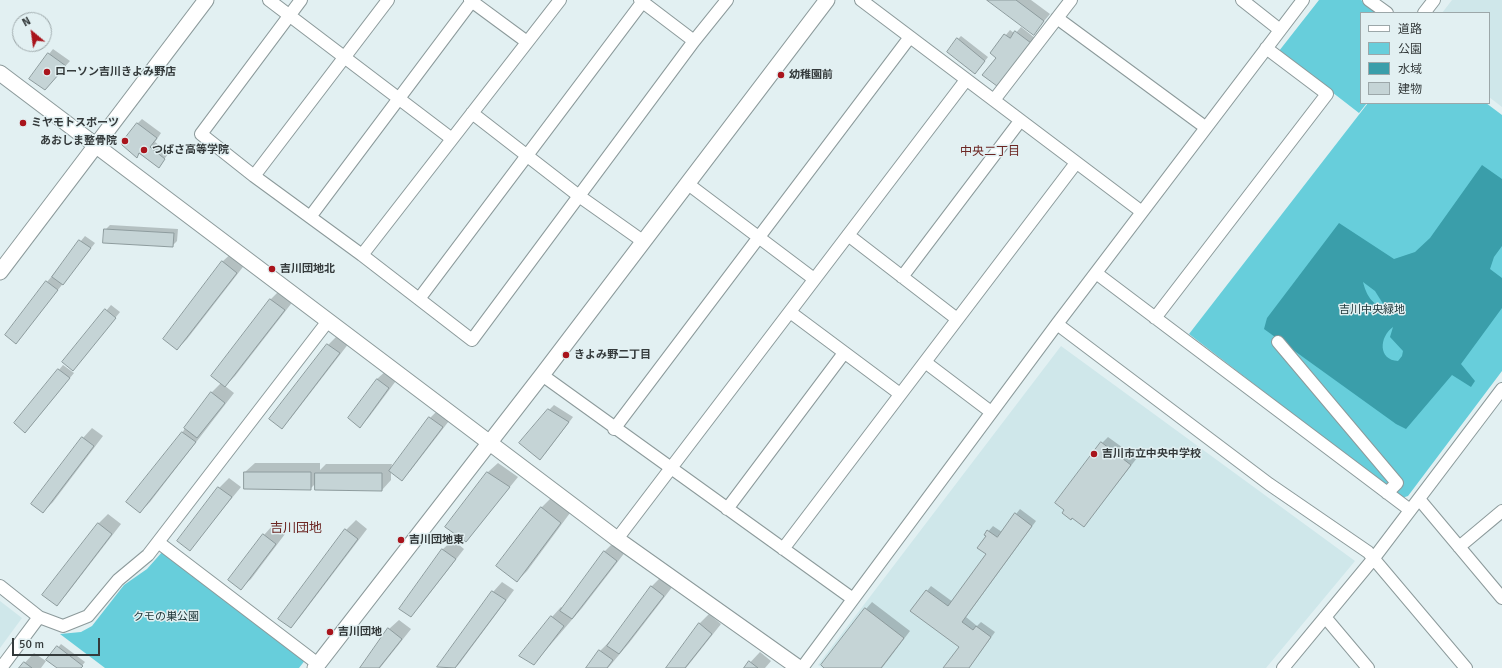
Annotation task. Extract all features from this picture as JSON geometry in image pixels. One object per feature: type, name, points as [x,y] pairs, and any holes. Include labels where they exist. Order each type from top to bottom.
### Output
[{"type":"street","points":[[0,272],[206,0]]},
{"type":"street","points":[[269,0],[452,139]]},
{"type":"street","points":[[301,0],[202,134],[254,176],[362,255],[472,340],[694,41],[727,0]]},
{"type":"street","points":[[254,176],[388,0]]},
{"type":"street","points":[[362,255],[560,0]]},
{"type":"street","points":[[158,542],[316,666],[542,376],[827,0]]},
{"type":"street","points":[[861,0],[1142,212]]},
{"type":"street","points":[[994,100],[1071,0]]},
{"type":"street","points":[[1242,0],[1280,30]]},
{"type":"street","points":[[802,668],[1057,324],[1205,127],[1303,0]]},
{"type":"street","points":[[1369,0],[1386,12]]},
{"type":"street","points":[[1425,12],[1434,0]]},
{"type":"street","points":[[310,217],[471,1],[527,42]]},
{"type":"street","points":[[419,299],[642,1],[694,41]]},
{"type":"street","points":[[1057,18],[1205,127]]},
{"type":"street","points":[[614,429],[910,37]]},
{"type":"street","points":[[1155,318],[1327,94],[1266,48]]},
{"type":"street","points":[[0,73],[617,540],[799,668]]},
{"type":"street","points":[[617,540],[966,80]]},
{"type":"street","points":[[472,113],[579,196],[644,242]]},
{"type":"street","points":[[902,277],[1020,121]]},
{"type":"street","points":[[783,548],[1076,162]]},
{"type":"street","points":[[688,184],[814,279]]},
{"type":"street","points":[[848,235],[957,319]]},
{"type":"street","points":[[1096,273],[1410,510]]},
{"type":"street","points":[[790,312],[900,394]]},
{"type":"street","points":[[0,586],[39,617],[63,626],[88,616],[118,580],[148,555],[328,321]]},
{"type":"street","points":[[1057,324],[1212,443],[1365,550],[1374,558],[1466,668]]},
{"type":"street","points":[[1278,342],[1397,484],[1387,493]]},
{"type":"street","points":[[727,509],[844,353]]},
{"type":"street","points":[[925,362],[991,412]]},
{"type":"street","points":[[542,376],[853,599]]},
{"type":"street","points":[[1283,668],[1374,558],[1502,388]]},
{"type":"street","points":[[1419,499],[1501,595]]},
{"type":"street","points":[[1459,547],[1502,511]]},
{"type":"street","points":[[1,668],[39,617]]},
{"type":"street","points":[[1325,617],[1368,668]]},
{"type":"shaded area","points":[[1452,0],[1502,0],[1502,107],[1490,98],[1490,12],[1443,12]]},
{"type":"shaded area","name":"吉川市立中央中学校","points":[[1061,346],[1355,561],[1266,668],[823,668],[818,665]]},
{"type":"shaded area","points":[[0,601],[22,618],[0,648]]},
{"type":"green space","points":[[1319,0],[1361,0],[1378,12],[1360,12],[1360,104],[1366,104],[1359,113],[1279,51]]},
{"type":"green space","name":"吉川中央緑地","points":[[1367,104],[1487,104],[1502,115],[1502,371],[1408,496],[1402,498],[1189,334]]},
{"type":"green space","name":"クモの巣公園","points":[[163,551],[306,659],[299,668],[105,668],[60,634],[81,632],[92,626],[124,585],[147,569]]},
{"type":"water","points":[[1482,165],[1502,179],[1502,246],[1494,257],[1490,269],[1502,278],[1502,308],[1461,364],[1475,381],[1471,387],[1452,375],[1406,429],[1396,424],[1264,329],[1267,318],[1339,223],[1394,259],[1415,252],[1430,238]],"holes":[[[1363,282],[1375,291],[1385,307],[1376,304],[1370,299]],[[1393,327],[1390,337],[1403,351],[1402,356],[1398,361],[1391,360],[1387,357],[1383,347],[1385,336]]]},
{"type":"building","points":[[987,0],[1016,0],[1044,21],[1034,35]]},
{"type":"building","points":[[1015,31],[1031,43],[997,86],[982,75],[996,58],[990,53],[1004,34],[1010,38]]},
{"type":"building","points":[[957,38],[985,61],[975,74],[947,52]]},
{"type":"building","name":"ローソン吉川きよみ野店","points":[[48,53],[66,66],[45,90],[29,79]]},
{"type":"building","points":[[137,123],[157,138],[150,147],[165,159],[159,168],[139,153],[137,158],[122,145],[122,142]]},
{"type":"building","points":[[104,229],[174,233],[173,247],[103,243]]},
{"type":"building","points":[[79,240],[91,248],[63,285],[52,277]]},
{"type":"building","points":[[222,261],[237,273],[177,350],[163,339]]},
{"type":"building","points":[[46,281],[58,290],[16,344],[5,335]]},
{"type":"building","points":[[270,299],[285,310],[225,387],[211,376]]},
{"type":"building","points":[[105,309],[116,318],[73,371],[62,362]]},
{"type":"building","points":[[327,344],[340,353],[282,429],[269,419]]},
{"type":"building","points":[[58,369],[70,378],[25,433],[14,423]]},
{"type":"building","points":[[377,379],[389,388],[360,428],[348,418]]},
{"type":"building","points":[[211,392],[225,403],[197,438],[184,428]]},
{"type":"building","points":[[548,409],[569,422],[540,460],[519,443]]},
{"type":"building","points":[[429,417],[443,427],[402,481],[389,471]]},
{"type":"building","points":[[182,432],[196,442],[140,513],[126,502]]},
{"type":"building","points":[[82,437],[94,446],[43,513],[31,504]]},
{"type":"building","points":[[1101,442],[1131,465],[1084,527],[1062,513],[1064,510],[1055,503]]},
{"type":"building","points":[[244,472],[311,472],[311,490],[244,489]]},
{"type":"building","points":[[487,472],[510,487],[466,542],[445,527]]},
{"type":"building","points":[[315,473],[382,473],[382,491],[315,490]]},
{"type":"building","points":[[218,487],[232,497],[190,551],[177,541]]},
{"type":"building","points":[[541,507],[561,523],[517,582],[496,566]]},
{"type":"building","points":[[1015,513],[1032,526],[962,622],[973,630],[976,626],[991,637],[969,668],[943,668],[959,647],[910,611],[926,590],[948,606],[986,554],[977,548],[986,536],[984,535],[987,530],[997,537]]},
{"type":"building","points":[[98,523],[112,534],[57,606],[42,595]]},
{"type":"building","points":[[345,529],[358,539],[291,628],[278,619]]},
{"type":"building","points":[[263,534],[276,544],[241,590],[228,580]]},
{"type":"building","points":[[442,549],[456,559],[411,617],[399,609]]},
{"type":"building","points":[[604,551],[617,561],[572,619],[560,611]]},
{"type":"building","points":[[651,586],[664,596],[619,654],[607,646]]},
{"type":"building","points":[[492,591],[506,600],[455,668],[437,667]]},
{"type":"building","points":[[865,608],[904,638],[881,668],[824,668],[821,665]]},
{"type":"building","points":[[551,616],[564,626],[534,665],[519,656]]},
{"type":"building","points":[[699,623],[712,634],[685,668],[666,668]]},
{"type":"building","points":[[388,628],[402,639],[379,668],[360,668]]},
{"type":"building","points":[[57,646],[83,666],[81,668],[57,668],[46,660]]},
{"type":"building","points":[[599,650],[613,660],[607,668],[586,668]]},
{"type":"building","points":[[749,661],[758,668],[744,668]]},
{"type":"building","points":[[24,662],[32,668],[19,668]]},
{"type":"place","name":"ローソン吉川きよみ野店","points":[[47,72]]},
{"type":"place","name":"幼稚園前","points":[[781,75]]},
{"type":"place","name":"ミヤモトスポーツ","points":[[23,123]]},
{"type":"place","name":"あおしま整骨院","points":[[125,141]]},
{"type":"place","name":"つばさ高等学院","points":[[144,150]]},
{"type":"place","name":"吉川団地北","points":[[272,269]]},
{"type":"place","name":"きよみ野二丁目","points":[[566,355]]},
{"type":"place","name":"吉川市立中央中学校","points":[[1094,454]]},
{"type":"place","name":"吉川団地東","points":[[401,540]]},
{"type":"place","name":"吉川団地","points":[[330,632]]},
{"type":"district","name":"中央二丁目","points":[[990,152]]},
{"type":"district","name":"吉川団地","points":[[296,529]]}]
